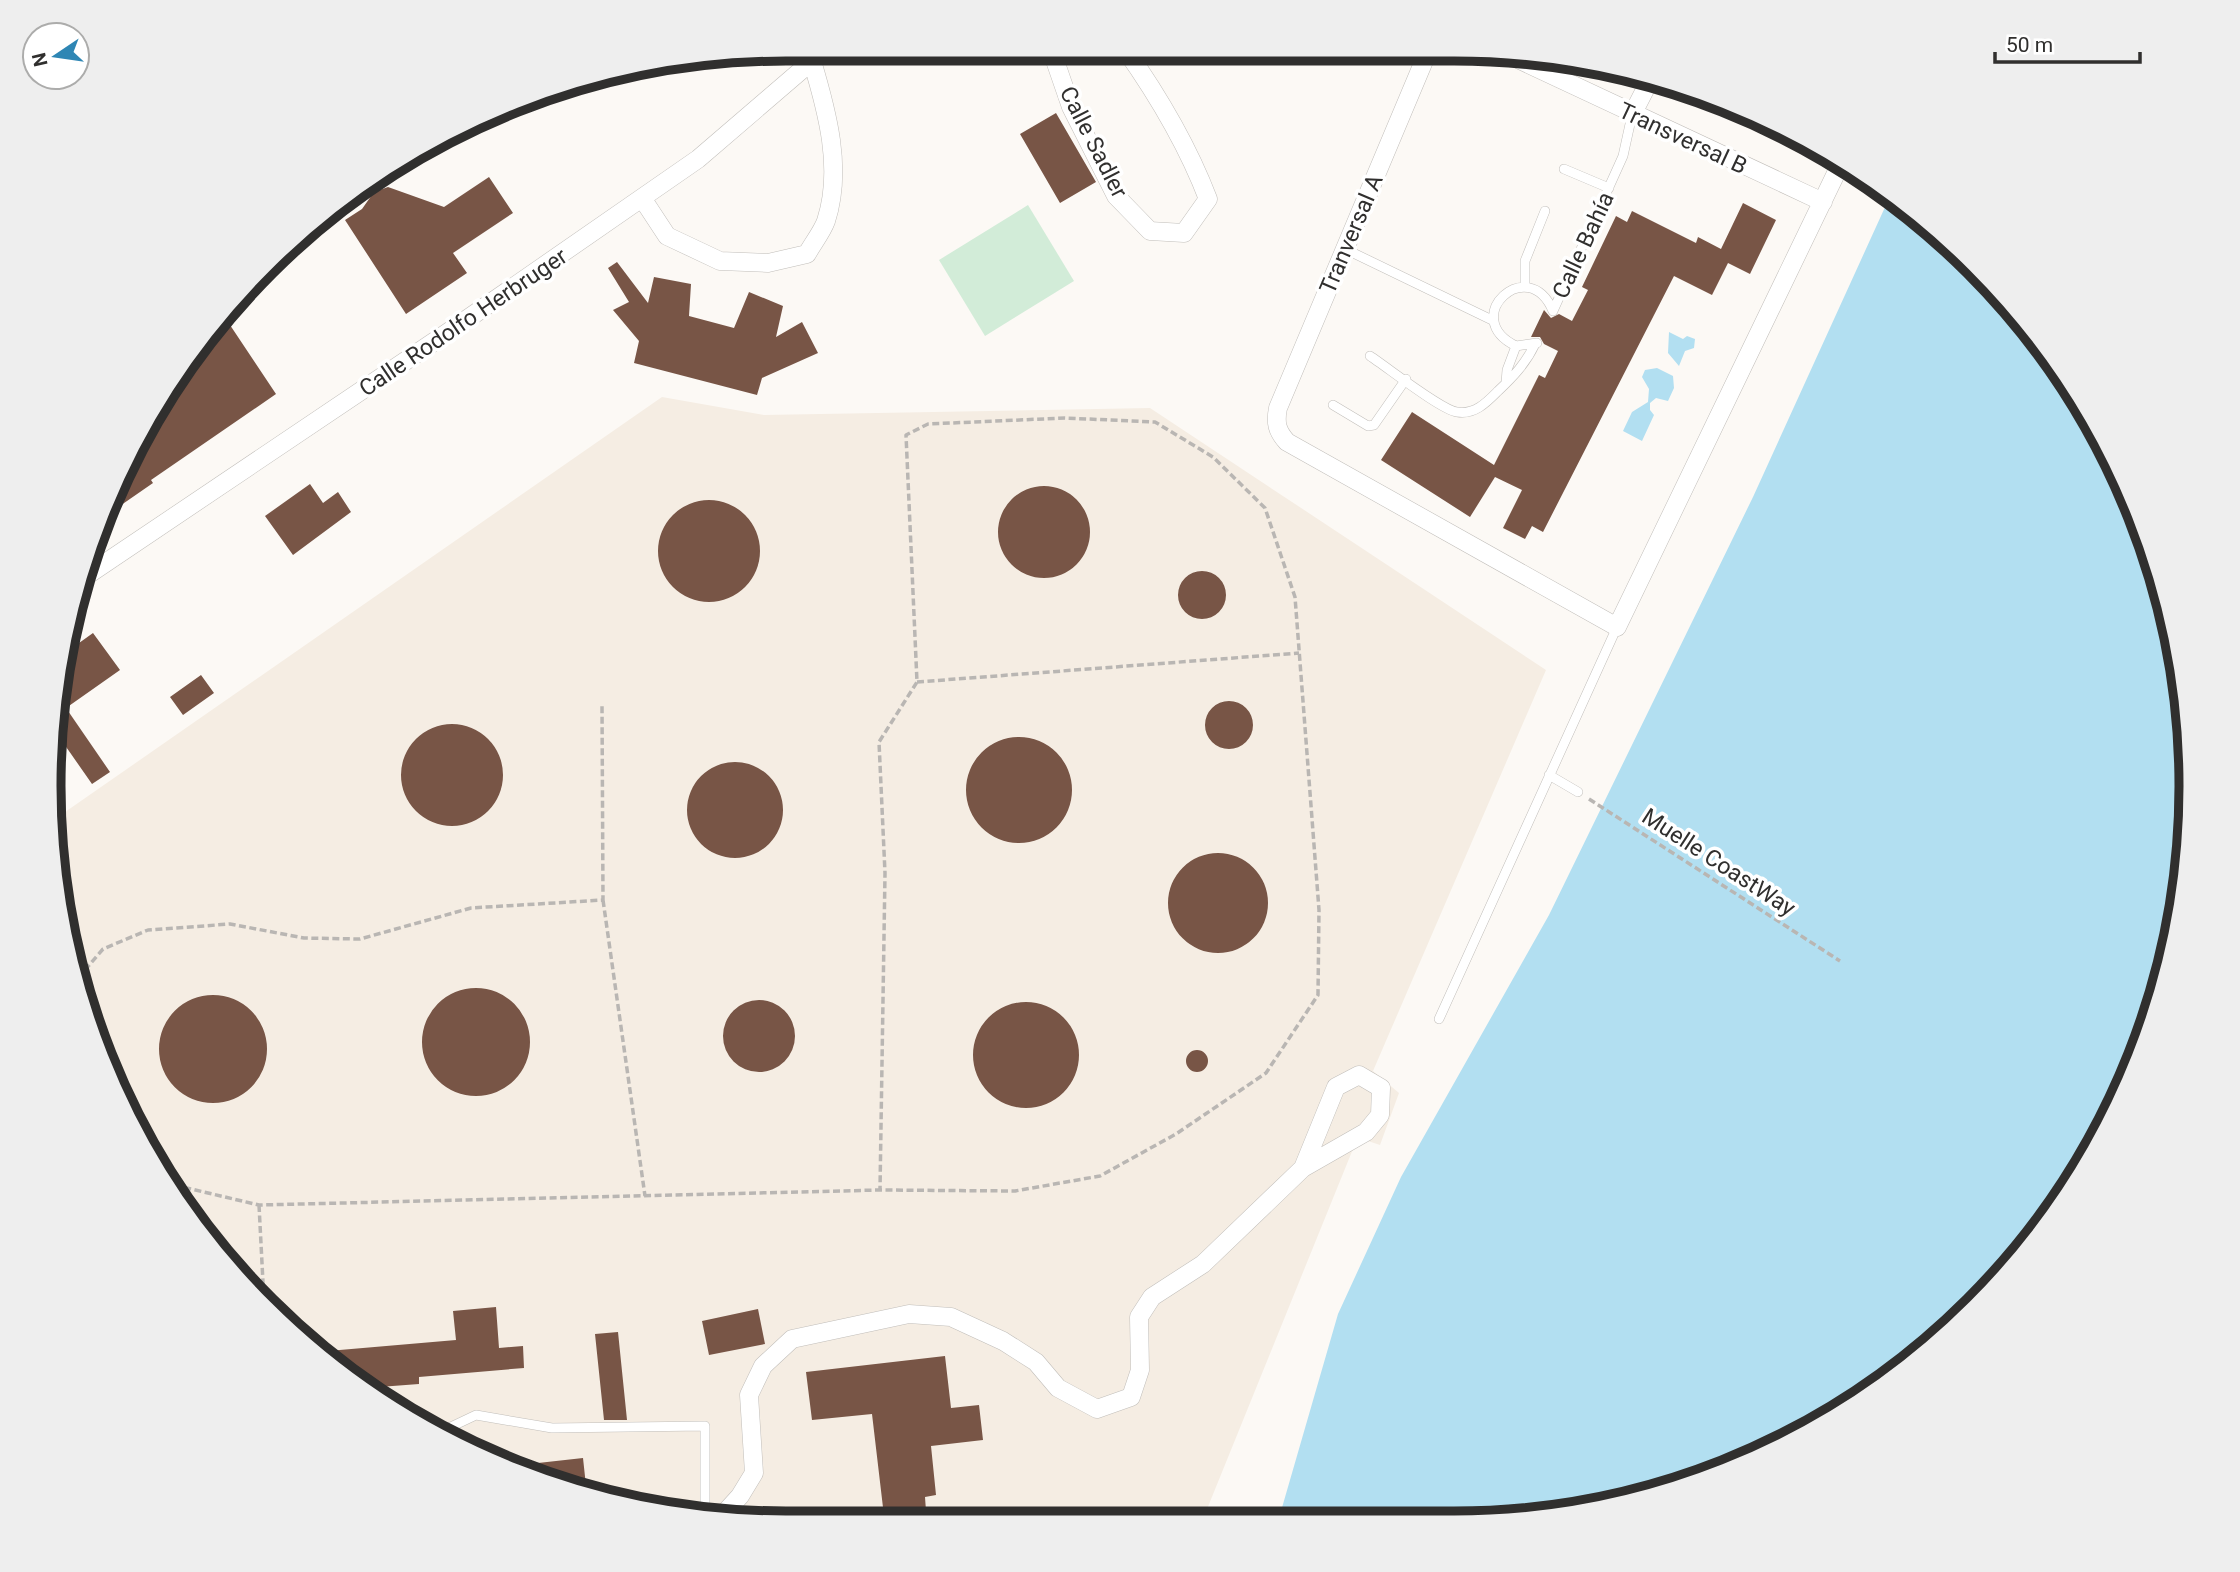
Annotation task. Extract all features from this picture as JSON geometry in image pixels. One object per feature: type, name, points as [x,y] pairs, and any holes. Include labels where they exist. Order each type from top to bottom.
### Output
[{"type":"street","name":"Calle Rodolfo Herbruger","points":[[95,570],[698,159],[812,61]]},
{"type":"street","points":[[642,198],[667,236],[720,261],[768,263],[807,254],[825,220],[832,178],[829,118],[820,61]]},
{"type":"street","name":"Calle Sadler","points":[[1055,61],[1071,107],[1116,196],[1150,231],[1184,233],[1208,199],[1190,153],[1164,104],[1134,61]]},
{"type":"street","name":"Tranversal A","points":[[1424,61],[1275,420],[1279,433],[1287,442],[1617,627]]},
{"type":"street","name":"Transversal B","points":[[1530,65],[1823,202]]},
{"type":"street","name":"Calle Bahía","points":[[1632,115],[1646,87]]},
{"type":"street","points":[[1617,627],[1837,171]]},
{"type":"street","points":[[729,1508],[754,1473],[749,1395],[763,1366],[792,1339],[909,1314],[951,1317],[1003,1341],[1036,1362],[1058,1388],[1097,1409],[1130,1397],[1140,1370],[1139,1318],[1153,1297],[1203,1264],[1303,1168],[1366,1132],[1380,1115],[1381,1088],[1360,1075],[1336,1087],[1303,1168]]},
{"type":"lane","name":"Calle Bahía","points":[[1494,321],[1494,312],[1501,296],[1516,288],[1525,287],[1543,295],[1552,311],[1623,156],[1632,115]]},
{"type":"lane","points":[[1564,169],[1609,188]]},
{"type":"lane","points":[[1525,287],[1525,261],[1545,211]]},
{"type":"lane","points":[[1345,249],[1494,321],[1500,335],[1516,346],[1537,343],[1521,369],[1480,408],[1456,412],[1370,356]]},
{"type":"lane","points":[[1506,383],[1516,346]]},
{"type":"lane","points":[[1333,405],[1368,426],[1374,425],[1406,379]]},
{"type":"lane","points":[[1439,1019],[1617,627]]},
{"type":"lane","points":[[1549,775],[1578,792]]},
{"type":"lane","points":[[449,1428],[476,1415],[552,1428],[705,1426],[705,1506]]},
{"type":"path","points":[[182,1187],[259,1205],[880,1190],[1016,1191],[1100,1176],[1176,1134],[1266,1073],[1318,996],[1319,910],[1295,597],[1265,508],[1213,457],[1155,422],[1065,418],[928,424],[906,435],[917,682],[879,742],[885,873],[880,1190]]},
{"type":"path","points":[[917,682],[1299,653]]},
{"type":"path","points":[[602,704],[603,900],[645,1196]]},
{"type":"path","name":"Muelle CoastWay","points":[[1578,792],[1840,961]]},
{"type":"path","points":[[85,970],[103,949],[148,930],[230,924],[304,938],[360,939],[471,908],[603,900]]},
{"type":"path","points":[[259,1205],[263,1287]]},
{"type":"shaded area","points":[[662,397],[764,415],[1150,408],[1546,670],[1373,1071],[1399,1093],[1380,1145],[1365,1140],[1355,1144],[1206,1511],[786,1511],[691,1505],[598,1486],[553,1472],[509,1456],[424,1414],[345,1361],[308,1331],[274,1298],[241,1264],[211,1227],[158,1148],[116,1063],[86,974],[67,881],[62,814]]},
{"type":"green space","points":[[1028,205],[1074,281],[985,336],[939,260]]},
{"type":"water","points":[[1886,205],[1932,241],[1999,308],[2057,383],[2082,424],[2124,509],[2154,598],[2173,691],[2179,786],[2173,881],[2165,927],[2140,1019],[2104,1107],[2057,1189],[1999,1264],[1966,1298],[1932,1331],[1857,1389],[1775,1436],[1731,1456],[1642,1486],[1549,1505],[1454,1511],[1281,1511],[1338,1314],[1401,1177],[1549,915],[1753,497]]},
{"type":"water","points":[[1669,332],[1683,339],[1687,336],[1695,339],[1694,348],[1685,351],[1679,366],[1668,353]]},
{"type":"water","points":[[1657,368],[1673,376],[1674,388],[1668,401],[1656,398],[1650,403],[1650,410],[1654,415],[1642,441],[1623,431],[1632,412],[1648,402],[1649,389],[1642,377],[1645,370]]},
{"type":"building","points":[[1056,113],[1096,182],[1060,203],[1020,134]]},
{"type":"building","points":[[489,177],[513,213],[453,253],[467,273],[406,314],[345,220],[362,209],[374,192],[388,187],[444,207]]},
{"type":"building","points":[[1743,203],[1776,220],[1750,274],[1728,263],[1712,295],[1674,276],[1543,532],[1532,526],[1525,539],[1503,528],[1522,490],[1495,477],[1470,517],[1381,460],[1412,412],[1494,465],[1539,375],[1545,378],[1558,351],[1544,344],[1540,337],[1531,337],[1544,310],[1551,318],[1559,314],[1572,321],[1588,290],[1582,287],[1616,216],[1627,222],[1632,211],[1696,243],[1698,237],[1721,249]]},
{"type":"building","points":[[617,262],[648,303],[654,277],[691,284],[689,316],[734,328],[749,292],[783,306],[776,337],[802,322],[818,353],[762,378],[757,395],[634,363],[639,341],[613,310],[629,302],[608,268]]},
{"type":"building","points":[[230,325],[276,394],[151,480],[153,483],[116,508],[158,424],[183,383],[224,329]]},
{"type":"building","points":[[310,484],[323,503],[338,492],[351,512],[293,555],[265,516]]},
{"type":"building","points":[[1044,486],[1062,490],[1077,499],[1086,514],[1090,532],[1086,550],[1077,565],[1062,574],[1044,578],[1026,574],[1011,565],[1002,550],[998,532],[1002,514],[1011,499],[1026,490]]},
{"type":"building","points":[[709,500],[729,504],[745,515],[756,531],[760,551],[756,571],[745,587],[729,598],[709,602],[689,598],[673,587],[662,571],[658,551],[662,531],[673,515],[689,504]]},
{"type":"building","points":[[1202,571],[1219,578],[1226,595],[1219,612],[1202,619],[1185,612],[1178,595],[1185,578]]},
{"type":"building","points":[[93,633],[120,670],[66,708],[110,772],[92,784],[63,742],[67,691],[75,646]]},
{"type":"building","points":[[201,675],[214,693],[183,715],[170,697]]},
{"type":"building","points":[[1229,701],[1246,708],[1253,725],[1246,742],[1229,749],[1212,742],[1205,725],[1212,708]]},
{"type":"building","points":[[452,724],[472,728],[488,739],[499,755],[503,775],[499,795],[488,811],[472,822],[452,826],[432,822],[416,811],[405,795],[401,775],[405,755],[416,739],[432,728]]},
{"type":"building","points":[[1019,737],[1039,741],[1057,752],[1068,770],[1072,790],[1068,810],[1057,828],[1039,839],[1019,843],[999,839],[981,828],[970,810],[966,790],[970,770],[981,752],[999,741]]},
{"type":"building","points":[[735,762],[753,766],[769,776],[779,792],[783,810],[779,828],[769,844],[753,854],[735,858],[717,854],[701,844],[691,828],[687,810],[691,792],[701,776],[717,766]]},
{"type":"building","points":[[1218,853],[1237,857],[1253,868],[1264,884],[1268,903],[1264,922],[1253,938],[1237,949],[1218,953],[1199,949],[1183,938],[1172,922],[1168,903],[1172,884],[1183,868],[1199,857]]},
{"type":"building","points":[[476,988],[497,992],[514,1004],[526,1021],[530,1042],[526,1063],[514,1080],[497,1092],[476,1096],[455,1092],[438,1080],[426,1063],[422,1042],[426,1021],[438,1004],[455,992]]},
{"type":"building","points":[[213,995],[234,999],[251,1011],[263,1028],[267,1049],[263,1070],[251,1087],[234,1099],[213,1103],[192,1099],[175,1087],[163,1070],[159,1049],[163,1028],[175,1011],[192,999]]},
{"type":"building","points":[[766,1000],[785,1010],[793,1022],[793,1050],[785,1062],[773,1070],[752,1072],[733,1062],[725,1050],[723,1029],[733,1010],[745,1002]]},
{"type":"building","points":[[1026,1002],[1046,1006],[1063,1018],[1075,1035],[1079,1055],[1075,1075],[1063,1092],[1046,1104],[1026,1108],[1006,1104],[989,1092],[977,1075],[973,1055],[977,1035],[989,1018],[1006,1006]]},
{"type":"building","points":[[1197,1050],[1205,1053],[1208,1061],[1205,1069],[1197,1072],[1189,1069],[1186,1061],[1189,1053]]},
{"type":"building","points":[[496,1307],[499,1348],[523,1346],[524,1368],[419,1377],[419,1384],[380,1387],[332,1351],[456,1340],[453,1311]]},
{"type":"building","points":[[758,1309],[765,1344],[709,1355],[702,1321]]},
{"type":"building","points":[[618,1332],[627,1420],[604,1420],[595,1334]]},
{"type":"building","points":[[945,1356],[951,1408],[979,1405],[983,1440],[931,1446],[936,1495],[925,1497],[926,1511],[883,1511],[872,1414],[812,1420],[806,1372]]},
{"type":"building","points":[[583,1458],[586,1482],[553,1472],[531,1464]]}]
